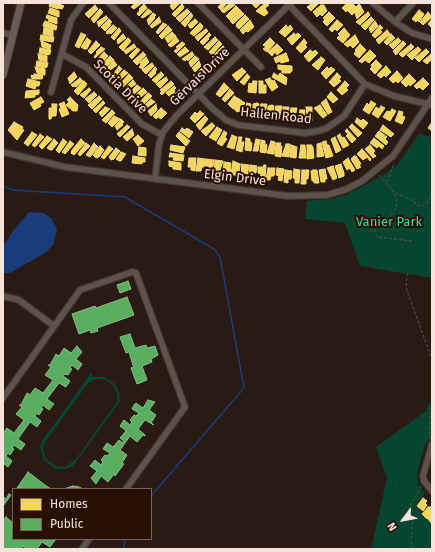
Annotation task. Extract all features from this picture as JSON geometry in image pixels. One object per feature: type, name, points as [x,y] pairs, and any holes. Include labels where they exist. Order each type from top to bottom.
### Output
[{"type":"main road","points":[[3,75],[21,3]]},
{"type":"street","points":[[51,92],[71,20],[83,3]]},
{"type":"street","name":"Hallen Road","points":[[109,3],[198,94],[226,120],[238,125],[305,133],[318,131],[337,122],[344,116],[365,84]]},
{"type":"street","points":[[198,3],[261,67]]},
{"type":"street","points":[[373,3],[395,22],[412,33],[432,39]]},
{"type":"street","points":[[395,22],[414,3]]},
{"type":"street","points":[[289,4],[365,84],[380,92],[430,105]]},
{"type":"street","name":"Gervais Drive","points":[[155,179],[159,144],[162,135],[176,116],[289,4]]},
{"type":"street","points":[[3,33],[13,35]]},
{"type":"street","name":"Scotia Drive","points":[[62,54],[86,67],[142,124],[162,135]]},
{"type":"street","name":"Elgin Drive","points":[[3,152],[65,167],[155,179],[302,196],[326,195],[347,189],[374,172],[393,156],[430,105],[432,98]]},
{"type":"street","points":[[3,398],[80,290],[132,272],[138,276],[185,406],[127,488]]},
{"type":"street","points":[[3,296],[19,300],[54,326]]},
{"type":"street","points":[[432,442],[425,468],[424,482],[432,491]]},
{"type":"street","points":[[82,549],[88,540]]},
{"type":"path","points":[[387,182],[394,166],[393,156]]},
{"type":"path","points":[[374,172],[387,182],[395,193],[397,204],[393,213],[374,228],[375,234],[378,236],[412,241]]},
{"type":"path","points":[[395,193],[410,199],[421,207],[428,202],[432,192]]},
{"type":"path","points":[[408,273],[406,283],[407,291],[432,359]]},
{"type":"path","points":[[432,397],[429,433],[432,442]]},
{"type":"path","points":[[413,549],[411,538],[413,523],[408,510],[424,482]]},
{"type":"green space","name":"Vanier Park","points":[[419,134],[432,137],[432,278],[360,266],[345,223],[305,219],[307,201],[330,199],[346,195],[382,176],[397,165]]},
{"type":"green space","points":[[91,373],[93,375],[91,377],[105,377],[115,384],[120,394],[119,403],[73,466],[66,469],[55,469],[44,460],[40,448],[42,441]],"holes":[[[96,379],[104,379],[113,385],[117,394],[117,402],[76,459],[65,467],[56,466],[46,459],[43,448],[45,442],[89,382]]]},
{"type":"green space","points":[[432,402],[432,436],[424,447],[417,475],[418,484],[425,493],[416,506],[432,524],[432,549],[371,549],[387,478],[376,447],[427,410],[428,405]]},
{"type":"water","points":[[29,212],[43,213],[51,218],[57,229],[53,245],[45,253],[10,273],[3,273],[3,245]]},
{"type":"building: Homes","points":[[50,3],[57,3],[64,6],[62,9],[58,9],[49,6]]},
{"type":"building: Homes","points":[[135,3],[142,3],[134,9],[131,7]]},
{"type":"building: Homes","points":[[172,3],[179,4],[173,10],[170,6]]},
{"type":"building: Homes","points":[[220,3],[227,3],[221,10],[218,7],[221,4]]},
{"type":"building: Homes","points":[[230,3],[235,5],[224,13],[221,11]]},
{"type":"building: Homes","points":[[251,3],[261,3],[256,8]]},
{"type":"building: Homes","points":[[265,3],[269,5],[265,8],[268,13],[264,16],[256,11]]},
{"type":"building: Homes","points":[[309,3],[319,3],[311,11],[307,7],[311,4]]},
{"type":"building: Homes","points":[[347,3],[354,4],[346,12],[342,8]]},
{"type":"building: Homes","points":[[144,4],[147,8],[139,16],[137,14],[140,10],[139,9]]},
{"type":"building: Homes","points":[[182,4],[184,7],[183,9],[175,17],[172,14]]},
{"type":"building: Homes","points":[[359,4],[361,6],[352,15],[348,11],[354,5],[356,7]]},
{"type":"building: Homes","points":[[95,5],[98,9],[89,18],[85,14]]},
{"type":"building: Homes","points":[[321,5],[324,5],[327,11],[322,16],[320,14],[317,17],[313,12]]},
{"type":"building: Homes","points":[[236,6],[240,10],[230,20],[226,16]]},
{"type":"building: Homes","points":[[361,7],[364,12],[357,19],[355,13]]},
{"type":"building: Homes","points":[[50,8],[59,11],[59,17],[48,13]]},
{"type":"building: Homes","points":[[100,9],[103,12],[94,23],[91,19]]},
{"type":"building: Homes","points":[[148,9],[152,12],[143,18],[141,17]]},
{"type":"building: Homes","points":[[187,9],[190,12],[180,22],[176,18]]},
{"type":"building: Homes","points":[[240,10],[244,14],[233,24],[230,21]]},
{"type":"building: Homes","points":[[419,10],[424,14],[419,22],[417,20],[416,22],[412,19]]},
{"type":"building: Homes","points":[[329,12],[335,18],[327,26],[323,22],[325,19],[323,18]]},
{"type":"building: Homes","points":[[368,12],[370,15],[360,25],[356,22]]},
{"type":"building: Homes","points":[[428,12],[432,17],[423,25],[420,22]]},
{"type":"building: Homes","points":[[153,13],[156,15],[154,17],[155,18],[149,25],[147,20]]},
{"type":"building: Homes","points":[[191,13],[193,16],[185,27],[181,23]]},
{"type":"building: Homes","points":[[47,15],[57,18],[57,24],[48,21],[49,19],[46,18]]},
{"type":"building: Homes","points":[[245,15],[249,19],[239,29],[236,26],[237,23]]},
{"type":"building: Homes","points":[[106,16],[108,18],[99,27],[97,22]]},
{"type":"building: Homes","points":[[159,17],[161,22],[152,28],[150,26]]},
{"type":"building: Homes","points":[[371,17],[374,20],[365,30],[361,26]]},
{"type":"building: Homes","points":[[109,19],[112,22],[110,23],[111,25],[105,31],[101,27]]},
{"type":"building: Homes","points":[[195,19],[198,22],[190,28],[188,25]]},
{"type":"building: Homes","points":[[432,19],[432,26],[431,27],[428,24]]},
{"type":"building: Homes","points":[[250,20],[254,27],[243,34],[240,30]]},
{"type":"building: Homes","points":[[337,20],[343,25],[337,31],[335,29],[332,32],[329,29]]},
{"type":"building: Homes","points":[[45,21],[57,26],[56,30],[44,27],[43,25]]},
{"type":"building: Homes","points":[[375,21],[378,26],[371,33],[369,28]]},
{"type":"building: Homes","points":[[163,23],[167,25],[158,34],[156,32]]},
{"type":"building: Homes","points":[[200,23],[203,26],[202,29],[194,36],[190,33]]},
{"type":"building: Homes","points":[[113,25],[117,28],[111,34],[107,34],[106,32]]},
{"type":"building: Homes","points":[[286,25],[288,28],[290,25],[293,29],[285,37],[279,32]]},
{"type":"building: Homes","points":[[380,25],[383,28],[380,30],[382,32],[375,38],[372,35]]},
{"type":"building: Homes","points":[[168,26],[172,30],[162,39],[159,36]]},
{"type":"building: Homes","points":[[44,28],[53,30],[53,36],[43,34]]},
{"type":"building: Homes","points":[[119,28],[121,31],[114,40],[111,37]]},
{"type":"building: Homes","points":[[344,28],[350,35],[343,43],[337,38],[340,35],[338,34]]},
{"type":"building: Homes","points":[[206,29],[208,31],[198,41],[195,37]]},
{"type":"building: Homes","points":[[387,30],[390,34],[379,44],[376,40]]},
{"type":"building: Homes","points":[[172,32],[176,36],[168,43],[165,38]]},
{"type":"building: Homes","points":[[81,33],[86,35],[79,48],[75,46]]},
{"type":"building: Homes","points":[[209,33],[211,35],[208,38],[209,39],[203,45],[200,42]]},
{"type":"building: Homes","points":[[294,33],[295,35],[298,33],[301,36],[292,45],[287,39]]},
{"type":"building: Homes","points":[[123,34],[126,38],[118,44],[117,40]]},
{"type":"building: Homes","points":[[391,34],[395,38],[387,45],[384,42]]},
{"type":"building: Homes","points":[[41,35],[54,37],[53,42],[40,40]]},
{"type":"building: Homes","points":[[355,35],[359,42],[353,48],[350,45],[348,47],[344,44]]},
{"type":"building: Homes","points":[[176,37],[179,41],[171,47],[168,45]]},
{"type":"building: Homes","points":[[215,37],[218,40],[208,50],[204,47]]},
{"type":"building: Homes","points":[[87,38],[91,41],[87,49],[84,49],[81,47]]},
{"type":"building: Homes","points":[[128,38],[131,41],[123,51],[119,47]]},
{"type":"building: Homes","points":[[270,38],[275,43],[267,52],[263,49],[266,47],[263,45]]},
{"type":"building: Homes","points":[[398,38],[401,41],[393,49],[389,45]]},
{"type":"building: Homes","points":[[304,39],[307,43],[305,45],[307,47],[301,53],[296,48]]},
{"type":"building: Homes","points":[[41,41],[51,45],[50,49],[42,47]]},
{"type":"building: Homes","points":[[96,41],[100,45],[91,54],[88,51]]},
{"type":"building: Homes","points":[[219,41],[222,44],[212,55],[209,52]]},
{"type":"building: Homes","points":[[403,41],[406,44],[396,55],[393,51]]},
{"type":"building: Homes","points":[[182,42],[185,44],[176,53],[174,51],[178,48],[176,47]]},
{"type":"building: Homes","points":[[134,44],[136,47],[126,54],[124,51]]},
{"type":"building: Homes","points":[[277,44],[283,50],[277,55],[275,52],[272,56],[268,52]]},
{"type":"building: Homes","points":[[360,44],[366,50],[359,58],[354,54],[356,51],[355,50]]},
{"type":"building: Homes","points":[[411,44],[414,47],[403,57],[399,54]]},
{"type":"building: Homes","points":[[223,46],[227,50],[224,53],[225,55],[219,61],[214,55]]},
{"type":"building: Homes","points":[[101,47],[105,49],[95,58],[96,52]]},
{"type":"building: Homes","points":[[185,47],[189,51],[180,57],[177,54]]},
{"type":"building: Homes","points":[[418,47],[421,50],[412,60],[407,55]]},
{"type":"building: Homes","points":[[40,48],[51,50],[50,54],[39,53]]},
{"type":"building: Homes","points":[[137,48],[140,50],[132,59],[129,56]]},
{"type":"building: Homes","points":[[426,49],[429,52],[419,62],[415,58]]},
{"type":"building: Homes","points":[[310,50],[313,52],[315,50],[318,53],[309,62],[304,56]]},
{"type":"building: Homes","points":[[370,50],[376,56],[369,63],[365,60],[362,63],[359,61]]},
{"type":"building: Homes","points":[[104,52],[108,56],[102,63],[99,62],[97,60]]},
{"type":"building: Homes","points":[[143,52],[146,55],[137,65],[133,61]]},
{"type":"building: Homes","points":[[192,52],[194,55],[188,61],[187,59],[185,61],[182,59]]},
{"type":"building: Homes","points":[[286,53],[289,61],[281,63],[280,61],[276,63],[274,58]]},
{"type":"building: Homes","points":[[38,54],[47,56],[47,62],[39,60]]},
{"type":"building: Homes","points":[[431,54],[432,59],[427,64],[423,61]]},
{"type":"building: Homes","points":[[110,56],[114,60],[104,69],[101,66]]},
{"type":"building: Homes","points":[[195,56],[199,59],[191,67],[189,62]]},
{"type":"building: Homes","points":[[146,57],[149,62],[142,69],[139,67],[141,65],[140,63]]},
{"type":"building: Homes","points":[[321,57],[325,60],[318,70],[312,65]]},
{"type":"building: Homes","points":[[376,60],[382,66],[375,74],[370,69],[372,67],[371,65]]},
{"type":"building: Homes","points":[[37,61],[48,63],[47,67],[36,66]]},
{"type":"building: Homes","points":[[114,61],[117,65],[109,71],[106,69]]},
{"type":"building: Homes","points":[[199,61],[201,66],[195,72],[192,68]]},
{"type":"building: Homes","points":[[152,63],[154,66],[146,74],[142,70]]},
{"type":"building: Homes","points":[[206,64],[211,70],[200,77],[197,73]]},
{"type":"building: Homes","points":[[278,65],[292,66],[292,71],[290,73],[282,73],[282,70],[278,69]]},
{"type":"building: Homes","points":[[119,66],[122,69],[114,78],[112,76]]},
{"type":"building: Homes","points":[[386,66],[391,72],[386,77],[384,75],[381,78],[377,75]]},
{"type":"building: Homes","points":[[35,67],[45,69],[45,75],[37,73]]},
{"type":"building: Homes","points":[[155,67],[157,69],[155,72],[156,73],[151,78],[148,75]]},
{"type":"building: Homes","points":[[327,67],[329,69],[331,67],[335,70],[326,79],[321,73]]},
{"type":"building: Homes","points":[[242,68],[246,72],[237,81],[232,75]]},
{"type":"building: Homes","points":[[124,70],[128,73],[117,82],[115,80]]},
{"type":"building: Homes","points":[[397,71],[403,78],[398,83],[396,81],[393,83],[389,79]]},
{"type":"building: Homes","points":[[74,72],[77,77],[70,84],[68,78]]},
{"type":"building: Homes","points":[[161,72],[164,75],[156,83],[152,80]]},
{"type":"building: Homes","points":[[274,73],[278,76],[280,73],[287,78],[286,85],[272,77]]},
{"type":"building: Homes","points":[[337,73],[341,77],[339,79],[341,81],[334,87],[329,82]]},
{"type":"building: Homes","points":[[34,74],[43,75],[42,79],[32,79],[31,75],[34,76]]},
{"type":"building: Homes","points":[[129,74],[133,78],[123,87],[120,84]]},
{"type":"building: Homes","points":[[247,74],[250,77],[244,85],[240,82]]},
{"type":"building: Homes","points":[[409,74],[416,81],[410,86],[409,84],[406,87],[401,82]]},
{"type":"building: Homes","points":[[166,77],[168,80],[160,88],[156,84]]},
{"type":"building: Homes","points":[[80,78],[83,81],[76,87],[71,85]]},
{"type":"building: Homes","points":[[270,78],[272,81],[274,80],[278,87],[272,91],[265,80]]},
{"type":"building: Homes","points":[[423,78],[429,84],[423,90],[419,87],[417,89],[414,86]]},
{"type":"building: Homes","points":[[28,79],[40,82],[39,86],[36,86],[35,89],[26,86]]},
{"type":"building: Homes","points":[[133,80],[136,84],[127,90],[125,88]]},
{"type":"building: Homes","points":[[84,81],[87,84],[78,95],[74,91]]},
{"type":"building: Homes","points":[[171,81],[174,84],[162,95],[160,93],[162,91],[160,90]]},
{"type":"building: Homes","points":[[253,81],[257,81],[256,93],[248,92],[249,83],[252,84]]},
{"type":"building: Homes","points":[[259,81],[263,81],[263,85],[266,85],[266,93],[259,93]]},
{"type":"building: Homes","points":[[345,81],[349,85],[346,88],[348,90],[342,95],[337,90]]},
{"type":"building: Homes","points":[[224,83],[229,88],[220,97],[216,94]]},
{"type":"building: Homes","points":[[137,85],[141,88],[132,96],[131,94],[134,91],[132,90]]},
{"type":"building: Homes","points":[[174,86],[176,88],[174,90],[175,92],[170,97],[166,93]]},
{"type":"building: Homes","points":[[89,88],[91,90],[84,98],[80,95]]},
{"type":"building: Homes","points":[[143,88],[147,92],[136,101],[133,98]]},
{"type":"building: Homes","points":[[230,89],[234,93],[225,102],[222,99]]},
{"type":"building: Homes","points":[[39,90],[39,94],[35,95],[35,97],[25,98],[26,91]]},
{"type":"building: Homes","points":[[179,90],[183,94],[181,96],[183,97],[176,104],[170,99]]},
{"type":"building: Homes","points":[[94,92],[97,95],[89,103],[85,99]]},
{"type":"building: Homes","points":[[331,92],[338,99],[333,103],[327,97]]},
{"type":"building: Homes","points":[[148,93],[152,96],[142,106],[139,103]]},
{"type":"building: Homes","points":[[99,96],[102,99],[92,109],[88,105]]},
{"type":"building: Homes","points":[[234,96],[239,99],[233,109],[228,104]]},
{"type":"building: Homes","points":[[41,97],[44,102],[40,104],[41,106],[34,110],[30,103]]},
{"type":"building: Homes","points":[[70,97],[78,105],[77,111],[73,111],[66,105],[69,102],[67,100]]},
{"type":"building: Homes","points":[[151,99],[155,102],[145,109],[143,107]]},
{"type":"building: Homes","points":[[239,99],[245,103],[240,111],[237,112],[234,109]]},
{"type":"building: Homes","points":[[326,99],[332,112],[328,114],[321,103]]},
{"type":"building: Homes","points":[[103,101],[105,103],[96,113],[93,110]]},
{"type":"building: Homes","points":[[371,101],[376,104],[369,114],[363,110],[367,103],[369,105]]},
{"type":"building: Homes","points":[[64,102],[69,114],[62,117],[59,104]]},
{"type":"building: Homes","points":[[247,103],[251,104],[249,114],[244,114]]},
{"type":"building: Homes","points":[[52,104],[57,104],[56,116],[52,116],[51,119],[49,119],[49,108],[52,108]]},
{"type":"building: Homes","points":[[156,104],[157,110],[151,116],[148,111]]},
{"type":"building: Homes","points":[[253,104],[259,104],[258,116],[253,116]]},
{"type":"building: Homes","points":[[261,104],[267,104],[264,117],[259,117]]},
{"type":"building: Homes","points":[[320,105],[327,115],[323,118],[314,108]]},
{"type":"building: Homes","points":[[268,106],[274,106],[273,118],[268,118]]},
{"type":"building: Homes","points":[[276,106],[282,106],[279,119],[274,119]]},
{"type":"building: Homes","points":[[381,106],[385,108],[378,118],[372,114],[376,107],[379,109]]},
{"type":"building: Homes","points":[[105,107],[110,109],[102,117],[99,113]]},
{"type":"building: Homes","points":[[283,107],[289,107],[288,120],[283,120]]},
{"type":"building: Homes","points":[[306,107],[312,107],[312,121],[308,122]]},
{"type":"building: Homes","points":[[161,108],[167,113],[161,119],[158,117],[156,119],[153,116]]},
{"type":"building: Homes","points":[[291,108],[297,108],[294,121],[289,120]]},
{"type":"building: Homes","points":[[392,109],[396,111],[390,121],[383,117],[387,111],[390,112]]},
{"type":"building: Homes","points":[[112,110],[115,113],[106,123],[102,120]]},
{"type":"building: Homes","points":[[300,110],[305,110],[304,122],[298,120]]},
{"type":"building: Homes","points":[[200,111],[204,114],[195,123],[190,118],[195,112],[197,114]]},
{"type":"building: Homes","points":[[399,111],[403,112],[402,116],[405,117],[402,124],[395,121]]},
{"type":"building: Homes","points":[[114,116],[120,119],[112,127],[108,123]]},
{"type":"building: Homes","points":[[205,116],[208,119],[200,130],[196,125]]},
{"type":"building: Homes","points":[[357,118],[361,121],[363,119],[368,123],[363,129],[355,122]]},
{"type":"building: Homes","points":[[121,119],[124,122],[122,124],[123,125],[117,130],[115,126]]},
{"type":"building: Homes","points":[[14,122],[23,127],[22,129],[24,130],[17,140],[8,130]]},
{"type":"building: Homes","points":[[432,122],[432,131],[428,128]]},
{"type":"building: Homes","points":[[212,123],[215,126],[206,136],[201,131]]},
{"type":"building: Homes","points":[[352,124],[362,133],[358,137],[349,127]]},
{"type":"building: Homes","points":[[127,125],[130,127],[120,137],[117,134]]},
{"type":"building: Homes","points":[[383,125],[394,134],[391,137],[380,130]]},
{"type":"building: Homes","points":[[217,127],[222,130],[216,141],[209,137]]},
{"type":"building: Homes","points":[[182,128],[185,130],[187,128],[193,132],[189,138],[180,131]]},
{"type":"building: Homes","points":[[132,129],[134,135],[127,141],[123,137]]},
{"type":"building: Homes","points":[[347,129],[356,139],[352,143],[346,136],[348,134],[345,131]]},
{"type":"building: Homes","points":[[224,131],[227,133],[225,137],[227,139],[222,146],[217,143]]},
{"type":"building: Homes","points":[[379,131],[387,137],[385,139],[388,142],[386,145],[375,136]]},
{"type":"building: Homes","points":[[32,132],[37,135],[28,146],[24,143]]},
{"type":"building: Homes","points":[[179,132],[190,141],[186,146],[176,136]]},
{"type":"building: Homes","points":[[40,134],[44,137],[35,147],[32,145]]},
{"type":"building: Homes","points":[[340,134],[349,145],[343,148],[337,136]]},
{"type":"building: Homes","points":[[138,135],[144,141],[138,146],[133,139]]},
{"type":"building: Homes","points":[[232,135],[237,137],[234,149],[227,147]]},
{"type":"building: Homes","points":[[47,136],[52,139],[42,149],[39,146]]},
{"type":"building: Homes","points":[[239,137],[242,137],[241,142],[244,142],[242,152],[236,150]]},
{"type":"building: Homes","points":[[335,137],[341,150],[336,153],[331,139]]},
{"type":"building: Homes","points":[[246,138],[250,139],[250,142],[252,143],[251,151],[245,150]]},
{"type":"building: Homes","points":[[374,138],[384,146],[382,149],[379,146],[377,148],[370,143]]},
{"type":"building: Homes","points":[[54,139],[58,143],[52,150],[50,150],[47,148]]},
{"type":"building: Homes","points":[[63,139],[67,142],[59,153],[56,150]]},
{"type":"building: Homes","points":[[81,139],[85,143],[74,155],[71,153],[72,150]]},
{"type":"building: Homes","points":[[256,139],[260,140],[258,151],[253,151]]},
{"type":"building: Homes","points":[[261,140],[265,141],[265,144],[267,145],[266,153],[260,152]]},
{"type":"building: Homes","points":[[70,141],[74,144],[65,154],[62,152]]},
{"type":"building: Homes","points":[[271,141],[275,142],[274,154],[267,153]]},
{"type":"building: Homes","points":[[326,141],[333,156],[326,158],[322,142]]},
{"type":"building: Homes","points":[[86,143],[90,146],[80,156],[78,154]]},
{"type":"building: Homes","points":[[94,143],[98,147],[90,157],[86,155]]},
{"type":"building: Homes","points":[[276,143],[281,143],[281,157],[275,156]]},
{"type":"building: Homes","points":[[321,143],[324,156],[317,157],[317,144]]},
{"type":"building: Homes","points":[[286,144],[290,144],[289,157],[282,156]]},
{"type":"building: Homes","points":[[171,145],[185,147],[183,153],[170,150]]},
{"type":"building: Homes","points":[[291,145],[297,147],[296,158],[290,157]]},
{"type":"building: Homes","points":[[301,145],[305,145],[306,158],[299,158]]},
{"type":"building: Homes","points":[[307,145],[312,145],[314,158],[307,159]]},
{"type":"building: Homes","points":[[370,145],[375,151],[373,153],[376,156],[373,158],[365,149]]},
{"type":"building: Homes","points":[[100,146],[104,150],[99,157],[96,158],[93,155]]},
{"type":"building: Homes","points":[[109,146],[113,149],[104,159],[101,157]]},
{"type":"building: Homes","points":[[139,147],[146,148],[146,156],[138,155]]},
{"type":"building: Homes","points":[[116,148],[120,151],[114,159],[111,160],[109,157]]},
{"type":"building: Homes","points":[[362,149],[371,159],[370,161],[367,157],[363,160],[357,154]]},
{"type":"building: Homes","points":[[121,152],[126,154],[121,161],[119,161],[116,159]]},
{"type":"building: Homes","points":[[170,153],[184,155],[183,161],[173,160],[174,157],[169,157]]},
{"type":"building: Homes","points":[[133,156],[145,158],[145,162],[142,162],[142,164],[132,163]]},
{"type":"building: Homes","points":[[356,156],[361,164],[359,165],[361,167],[357,169],[351,159]]},
{"type":"building: Homes","points":[[189,158],[196,158],[195,171],[191,170],[191,167],[188,167]]},
{"type":"building: Homes","points":[[198,158],[205,159],[204,167],[202,167],[201,171],[196,171]]},
{"type":"building: Homes","points":[[348,158],[355,170],[352,172],[350,168],[347,170],[343,162]]},
{"type":"building: Homes","points":[[206,159],[214,160],[212,172],[208,171],[209,166],[205,166]]},
{"type":"building: Homes","points":[[215,160],[223,161],[219,173],[214,172]]},
{"type":"building: Homes","points":[[169,161],[181,163],[181,170],[173,169],[173,167],[169,166]]},
{"type":"building: Homes","points":[[233,161],[240,164],[239,172],[236,171],[236,175],[231,175]]},
{"type":"building: Homes","points":[[224,162],[231,163],[230,175],[226,175],[226,172],[223,171]]},
{"type":"building: Homes","points":[[241,164],[249,165],[247,177],[242,177]]},
{"type":"building: Homes","points":[[341,164],[344,176],[339,178],[335,166]]},
{"type":"building: Homes","points":[[250,165],[257,166],[256,173],[253,173],[253,177],[249,177]]},
{"type":"building: Homes","points":[[266,165],[265,179],[260,178],[261,174],[258,173],[258,167],[263,167]]},
{"type":"building: Homes","points":[[333,166],[337,178],[333,180],[327,168]]},
{"type":"building: Homes","points":[[268,168],[275,168],[274,176],[271,176],[270,180],[266,180]]},
{"type":"building: Homes","points":[[277,168],[284,169],[282,181],[278,180],[279,176],[276,175]]},
{"type":"building: Homes","points":[[294,169],[300,170],[299,183],[295,183],[295,178],[293,178]]},
{"type":"building: Homes","points":[[325,169],[327,179],[325,179],[325,182],[321,182],[319,170]]},
{"type":"building: Homes","points":[[285,170],[292,171],[291,179],[288,179],[288,183],[284,182]]},
{"type":"building: Homes","points":[[302,170],[309,170],[306,184],[301,184]]},
{"type":"building: Homes","points":[[317,170],[319,183],[314,183],[314,181],[312,181],[311,171]]},
{"type":"building: Homes","points":[[423,498],[427,501],[425,503],[427,505],[423,511],[417,506]]},
{"type":"building: Homes","points":[[428,507],[432,507],[432,514],[427,519],[422,514]]},
{"type":"building: Homes","points":[[432,515],[432,524],[428,519]]},
{"type":"building: Public","points":[[128,281],[131,289],[120,293],[117,285]]},
{"type":"building: Public","points":[[127,297],[134,315],[97,328],[98,331],[91,333],[90,330],[79,334],[72,314],[95,306],[96,308]]},
{"type":"building: Public","points":[[130,334],[135,348],[146,345],[147,348],[155,346],[158,355],[151,359],[152,362],[142,366],[147,380],[137,384],[131,368],[134,367],[129,352],[126,353],[120,337]]},
{"type":"building: Public","points":[[77,346],[82,352],[76,359],[82,364],[78,370],[72,365],[70,368],[72,369],[68,375],[65,374],[63,376],[70,381],[66,387],[59,383],[47,399],[54,404],[49,410],[43,405],[41,408],[43,409],[39,415],[37,413],[35,416],[41,421],[37,427],[30,422],[18,439],[25,444],[21,450],[14,445],[12,448],[14,449],[10,455],[8,453],[6,456],[12,461],[8,467],[3,463],[3,433],[7,428],[14,433],[24,420],[16,414],[22,407],[19,405],[21,405],[27,393],[30,395],[35,388],[43,393],[53,380],[45,375],[51,367],[48,365],[50,365],[56,354],[59,356],[64,348],[71,353]]},
{"type":"building: Public","points":[[148,400],[155,402],[149,410],[156,415],[151,423],[154,425],[145,420],[138,429],[145,436],[143,435],[137,442],[130,436],[120,450],[127,455],[122,463],[124,464],[115,476],[114,474],[108,482],[101,476],[96,484],[91,478],[97,471],[90,466],[95,460],[101,465],[103,462],[101,460],[105,455],[107,456],[110,453],[103,449],[107,443],[113,447],[119,440],[123,443],[124,441],[120,438],[126,431],[120,426],[124,420],[130,425],[132,422],[130,420],[134,415],[136,416],[139,413],[132,409],[134,405],[136,403],[143,408]]},
{"type":"building: Public","points":[[28,472],[50,488],[17,488]]},
{"type":"building: Public","points":[[73,486],[81,488],[67,488]]},
{"type":"building: Public","points":[[9,494],[11,495],[3,506],[3,497],[6,499]]},
{"type":"building: Public","points":[[6,517],[12,522],[12,540],[55,540],[50,547],[42,542],[37,549],[27,549],[23,546],[21,549],[3,549],[3,521]]},
{"type":"waterway","points":[[3,186],[12,190],[125,197],[214,249],[220,257],[244,388],[152,495]]},
{"type":"waterway","points":[[124,549],[125,540]]}]
